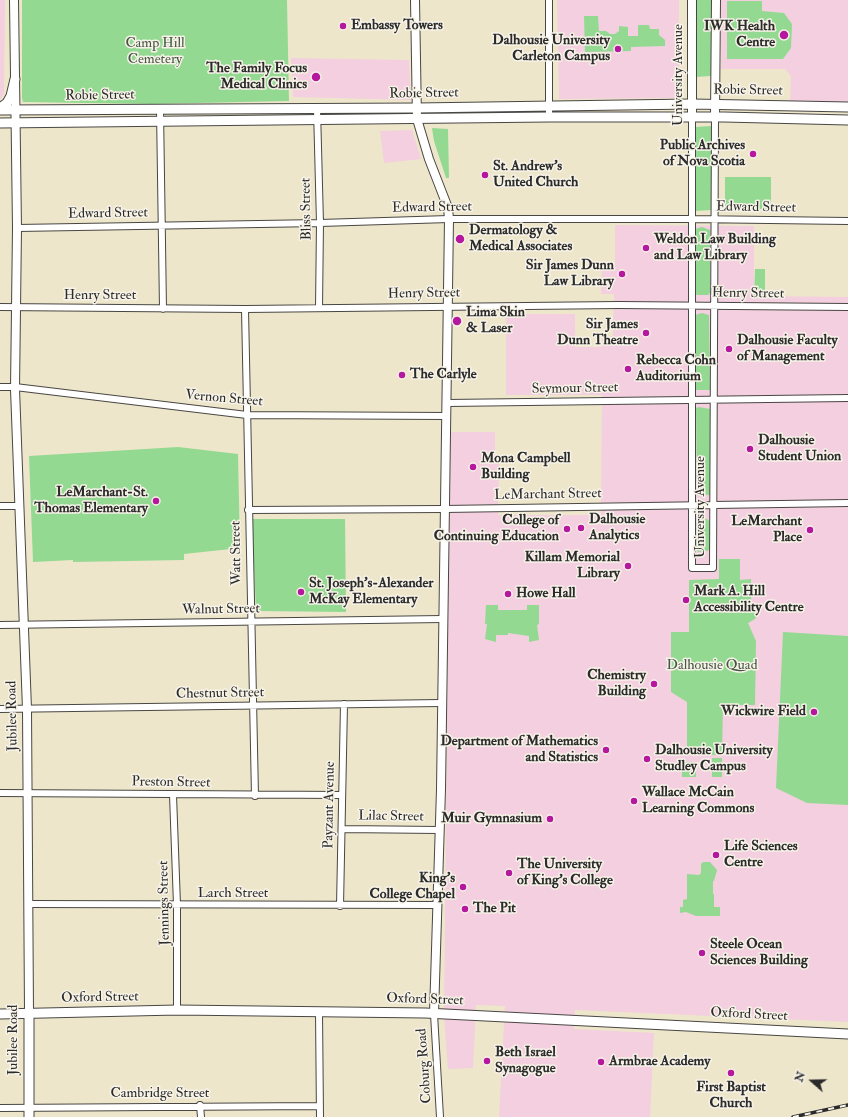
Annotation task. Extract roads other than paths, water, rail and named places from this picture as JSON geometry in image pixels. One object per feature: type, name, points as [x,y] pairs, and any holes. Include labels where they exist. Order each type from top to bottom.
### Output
[{"type":"main road","points":[[0,109],[7,103],[11,96],[15,79]]},
{"type":"main road","name":"Robie Street","points":[[0,109],[317,109],[692,104],[848,107]]},
{"type":"main road","name":"Robie Street","points":[[0,123],[417,120],[549,117],[715,117],[848,120]]},
{"type":"main road","name":"Oxford Street","points":[[0,1014],[177,1010],[434,1014],[845,1033]]},
{"type":"main road","name":"Jubilee Road","points":[[29,1013],[29,1117]]},
{"type":"street","name":"Jubilee Road","points":[[14,0],[17,228],[15,387],[18,506],[25,624],[27,709],[29,1013]]},
{"type":"street","points":[[415,0],[417,120],[429,159],[448,208],[449,219],[438,905],[434,1014]]},
{"type":"street","points":[[549,0],[549,117]]},
{"type":"street","name":"University Avenue","points":[[692,0],[692,568],[713,568],[716,0]]},
{"type":"street","name":"Bliss Street","points":[[317,109],[320,223],[319,308]]},
{"type":"street","points":[[160,110],[163,308]]},
{"type":"street","name":"Edward Street","points":[[17,228],[320,223],[449,219],[714,219],[848,221]]},
{"type":"street","name":"Henry Street","points":[[0,307],[245,309],[448,306],[714,305],[848,307]]},
{"type":"street","name":"Watt Street","points":[[245,309],[254,796]]},
{"type":"street","name":"Vernon Street","points":[[0,387],[15,387],[247,415],[447,416]]},
{"type":"street","name":"Seymour Street","points":[[447,403],[848,398]]},
{"type":"street","name":"LeMarchant Street","points":[[248,510],[444,509],[848,503]]},
{"type":"street","points":[[0,506],[18,506]]},
{"type":"street","name":"Walnut Street","points":[[0,625],[443,619]]},
{"type":"street","name":"Chestnut Street","points":[[0,709],[441,703]]},
{"type":"street","name":"Payzant Avenue","points":[[340,906],[344,704]]},
{"type":"street","name":"Preston Street","points":[[0,793],[254,796],[342,795]]},
{"type":"street","name":"Jennings Street","points":[[174,795],[177,906],[177,1010]]},
{"type":"street","name":"Lilac Street","points":[[342,829],[439,830]]},
{"type":"street","name":"Larch Street","points":[[28,904],[177,906],[438,905]]},
{"type":"street","points":[[319,1012],[320,1117]]},
{"type":"street","name":"Coburg Road","points":[[434,1014],[440,1117]]},
{"type":"street","points":[[200,1105],[201,1117]]},
{"type":"street","name":"Cambridge Street","points":[[0,1108],[200,1105],[320,1106]]},
{"type":"railway","points":[[793,1117],[848,1105]]},
{"type":"place","name":"Embassy Towers","points":[[343,26]]},
{"type":"place","name":"IWK Health Centre","points":[[784,35]]},
{"type":"place","name":"Dalhousie University Carleton Campus","points":[[618,49]]},
{"type":"place","name":"The Family Focus Medical Clinics","points":[[316,77]]},
{"type":"place","name":"Public Archives of Nova Scotia","points":[[753,154]]},
{"type":"place","name":"St. Andrew's United Church","points":[[485,175]]},
{"type":"place","name":"Dermatology & Medical Associates","points":[[460,239]]},
{"type":"place","name":"Weldon Law Building and Law Library","points":[[646,248]]},
{"type":"place","name":"Sir James Dunn Law Library","points":[[622,274]]},
{"type":"place","name":"Lima Skin & Laser","points":[[457,321]]},
{"type":"place","name":"Sir James Dunn Theatre","points":[[646,333]]},
{"type":"place","name":"Dalhousie Faculty of Management","points":[[729,349]]},
{"type":"place","name":"Rebecca Cohn Auditorium","points":[[628,369]]},
{"type":"place","name":"The Carlyle","points":[[402,375]]},
{"type":"place","name":"Dalhousie Student Union","points":[[750,449]]},
{"type":"place","name":"Mona Campbell Building","points":[[473,467]]},
{"type":"place","name":"LeMarchant-St. Thomas Elementary","points":[[156,501]]},
{"type":"place","name":"Dalhousie Analytics","points":[[581,528]]},
{"type":"place","name":"College of Continuing Education","points":[[567,529]]},
{"type":"place","name":"LeMarchant Place","points":[[810,530]]},
{"type":"place","name":"Killam Memorial Library","points":[[628,566]]},
{"type":"place","name":"St. Joseph's-Alexander McKay Elementary","points":[[301,592]]},
{"type":"place","name":"Howe Hall","points":[[508,594]]},
{"type":"place","name":"Mark A. Hill Accessibility Centre","points":[[686,600]]},
{"type":"place","name":"Chemistry Building","points":[[654,684]]},
{"type":"place","name":"Wickwire Field","points":[[814,712]]},
{"type":"place","name":"Department of Mathematics and Statistics","points":[[606,750]]},
{"type":"place","name":"Dalhousie University Studley Campus","points":[[647,759]]},
{"type":"place","name":"Wallace McCain Learning Commons","points":[[634,801]]},
{"type":"place","name":"Muir Gymnasium","points":[[550,819]]},
{"type":"place","name":"Life Sciences Centre","points":[[716,855]]},
{"type":"place","name":"The University of King's College","points":[[509,873]]},
{"type":"place","name":"King's College Chapel","points":[[463,887]]},
{"type":"place","name":"The Pit","points":[[465,909]]},
{"type":"place","name":"Steele Ocean Sciences Building","points":[[702,953]]},
{"type":"place","name":"Beth Israel Synagogue","points":[[487,1061]]},
{"type":"place","name":"Armbrae Academy","points":[[601,1062]]},
{"type":"place","name":"First Baptist Church","points":[[731,1073]]},
{"type":"park label","name":"Camp Hill Cemetery","points":[[155,52]]},
{"type":"park label","name":"Dalhousie Quad","points":[[712,666]]}]
